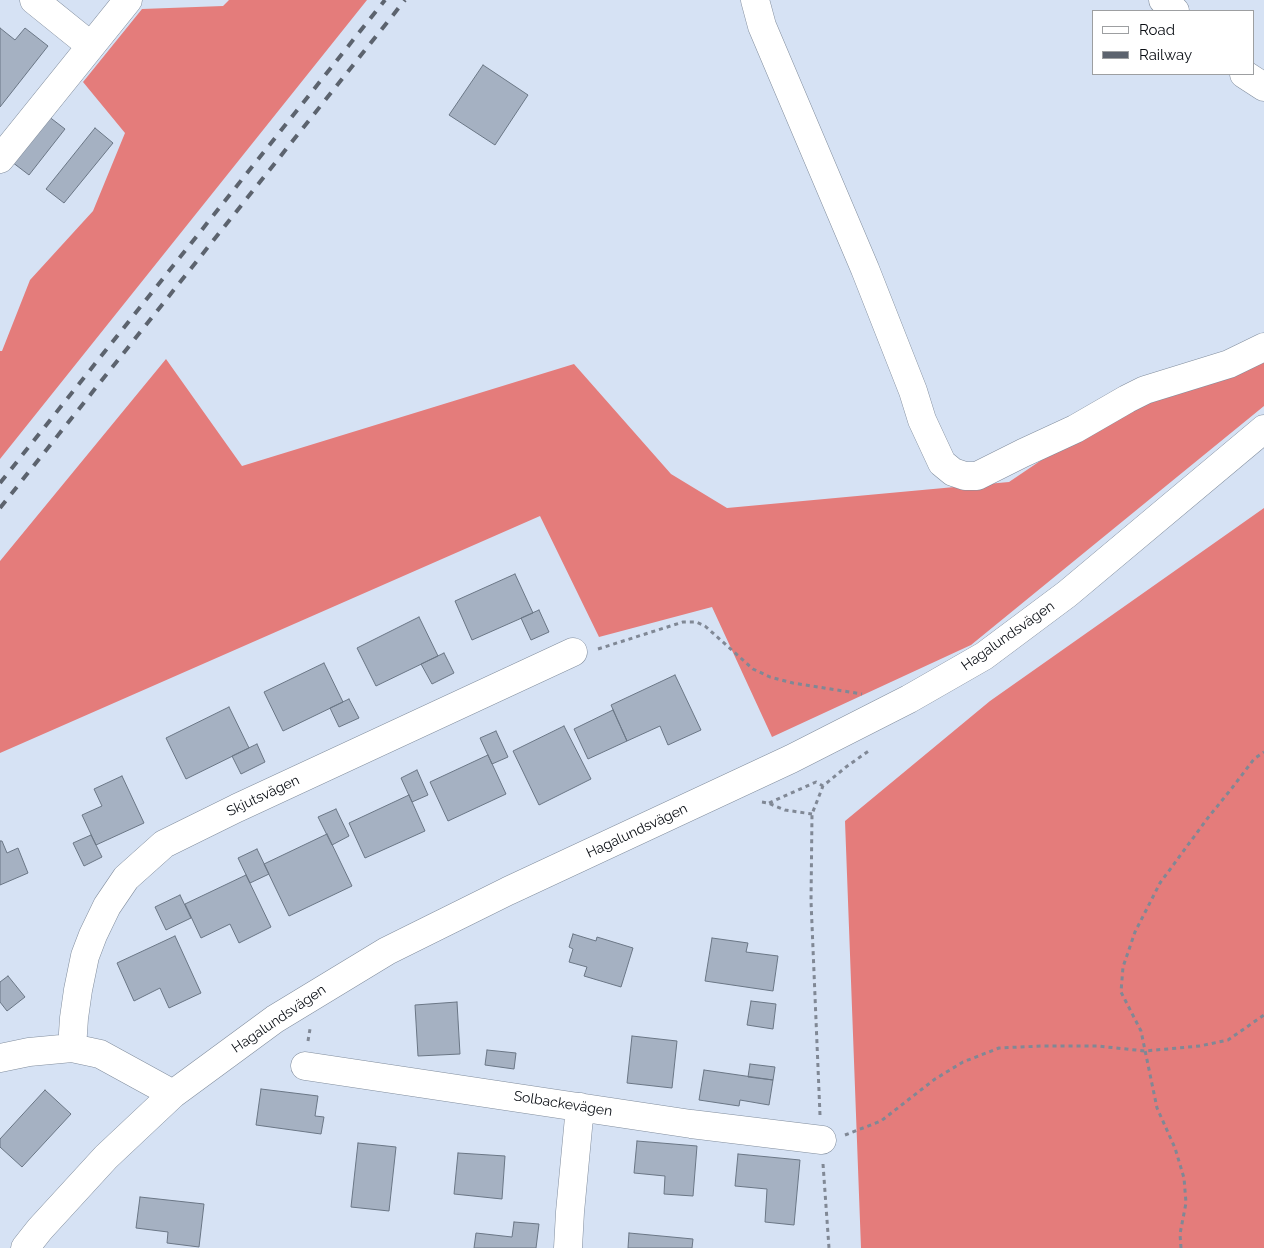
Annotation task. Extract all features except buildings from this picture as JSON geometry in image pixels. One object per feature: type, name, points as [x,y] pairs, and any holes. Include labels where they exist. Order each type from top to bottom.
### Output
[{"type":"street","points":[[34,0],[91,46]]},
{"type":"street","points":[[0,160],[128,0]]},
{"type":"street","points":[[755,0],[762,26],[865,269],[913,391],[922,420],[942,463],[953,472],[965,476],[978,476],[1075,429],[1145,390],[1229,364],[1264,347]]},
{"type":"street","points":[[1163,0],[1173,10]]},
{"type":"street","points":[[1246,75],[1264,87]]},
{"type":"street","name":"Hagalundsvägen","points":[[26,1248],[40,1229],[106,1157],[173,1094],[275,1019],[388,951],[517,887],[791,759],[909,699],[984,656],[1068,594],[1264,429]]},
{"type":"street","name":"Skjutsvägen","points":[[72,1048],[78,990],[85,956],[93,935],[107,906],[126,878],[164,844],[237,808],[573,652]]},
{"type":"street","points":[[0,1058],[29,1052],[72,1048],[100,1054],[173,1094]]},
{"type":"street","name":"Solbackevägen","points":[[305,1066],[691,1124],[822,1140]]},
{"type":"street","points":[[568,1248],[580,1107]]},
{"type":"path","points":[[573,652],[581,654],[683,622],[696,622],[705,626],[753,669],[770,677],[793,683],[862,694]]},
{"type":"path","points":[[1181,1248],[1180,1234],[1186,1203],[1184,1178],[1175,1148],[1157,1108],[1142,1032],[1121,992],[1123,967],[1135,932],[1160,883],[1254,759],[1264,752]]},
{"type":"path","points":[[768,803],[816,782],[823,786],[812,814],[811,901],[815,1017],[829,1248]]},
{"type":"path","points":[[739,784],[748,801],[768,803],[785,810],[812,814]]},
{"type":"path","points":[[297,1005],[310,1029],[305,1066]]},
{"type":"path","points":[[822,1140],[847,1134],[881,1121],[935,1079],[963,1062],[999,1048],[1097,1046],[1145,1051],[1200,1046],[1228,1040],[1264,1015]]},
{"type":"shaded area","points":[[229,0],[367,0],[0,459],[0,351],[2,351],[30,280],[93,211],[125,133],[83,82],[142,9],[223,6]]},
{"type":"shaded area","points":[[1264,358],[1264,406],[971,645],[772,737],[712,607],[599,637],[540,516],[0,753],[0,561],[166,359],[242,466],[574,364],[671,474],[727,508],[1009,482],[1129,401]]},
{"type":"shaded area","points":[[1264,508],[1264,1248],[861,1248],[845,821],[990,701]]},
{"type":"railway","points":[[0,483],[385,0]]},
{"type":"railway","points":[[0,508],[405,0]]}]
